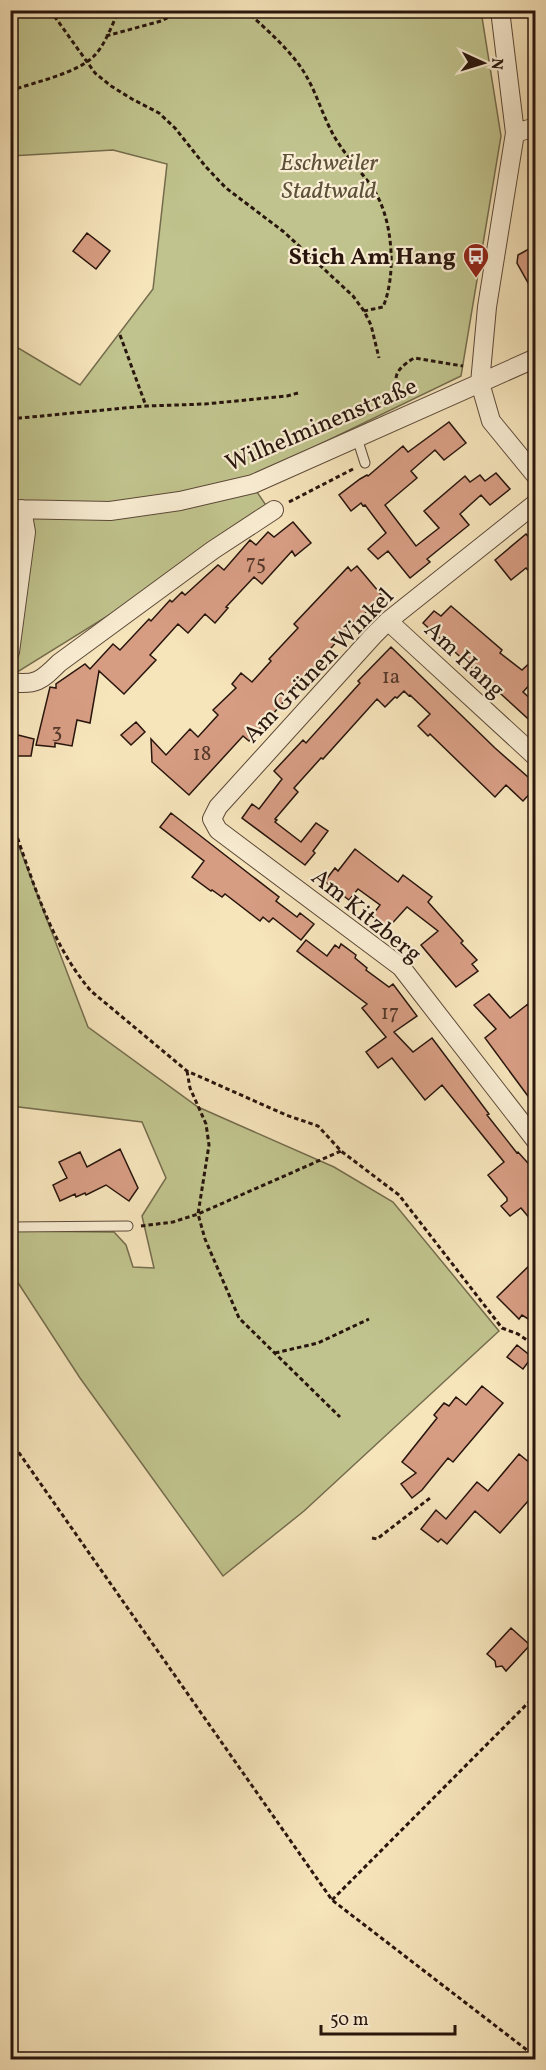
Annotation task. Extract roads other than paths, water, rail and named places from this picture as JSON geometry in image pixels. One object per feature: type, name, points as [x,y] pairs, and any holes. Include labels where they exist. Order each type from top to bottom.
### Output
[{"type":"street","points":[[500,10],[515,133],[487,307],[480,375],[491,421],[536,476]]},
{"type":"street","points":[[515,133],[536,127]]},
{"type":"street","name":"Wilhelminenstraße","points":[[16,509],[110,511],[180,501],[254,484],[405,416],[480,375],[536,358]]},
{"type":"street","name":"Am Grünen Winkel","points":[[218,830],[212,819],[218,807],[388,621],[536,503]]},
{"type":"street","points":[[10,652],[26,532],[16,509]]},
{"type":"street","points":[[10,682],[26,685],[47,675],[59,663],[213,550],[274,510]]},
{"type":"street","name":"Am Hang","points":[[388,621],[536,757]]},
{"type":"street","name":"Am Kitzberg","points":[[218,830],[401,966],[536,1141]]},
{"type":"lane","points":[[357,438],[365,463]]},
{"type":"lane","points":[[10,1227],[128,1226]]},
{"type":"place","name":"Stich Am Hang","points":[[476,279]]},
{"type":"park label","name":"Eschweiler Stadtwald","points":[[329,176]]}]
